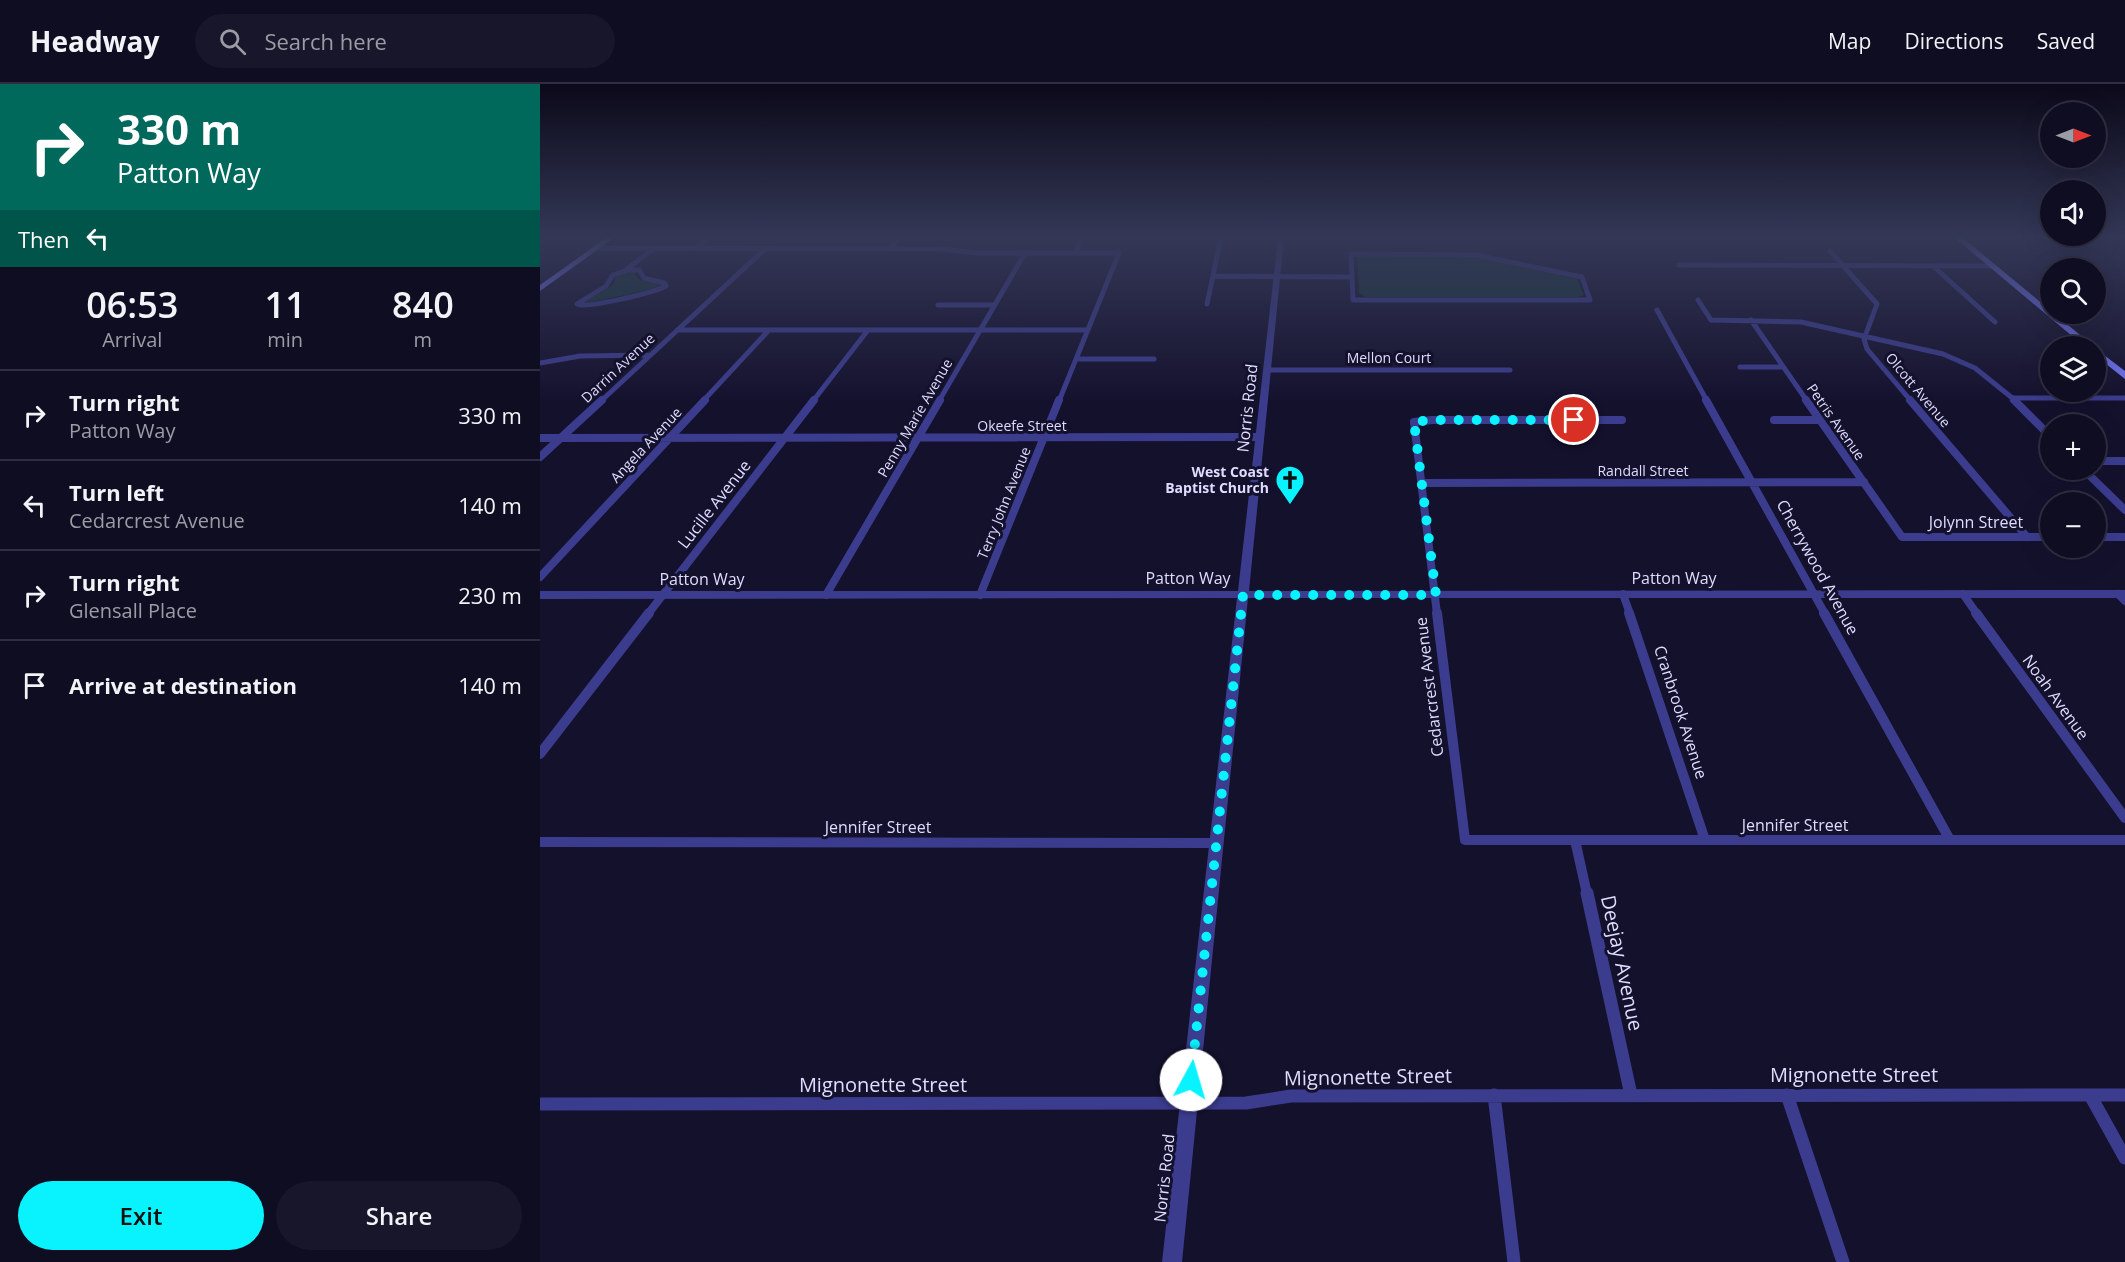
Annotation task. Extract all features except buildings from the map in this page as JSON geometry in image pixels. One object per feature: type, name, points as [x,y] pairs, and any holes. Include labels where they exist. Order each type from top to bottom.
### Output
[{"type":"main road","points":[[2025,293],[2077,336]]},
{"type":"main road","points":[[2106,360],[2125,376]]},
{"type":"street","points":[[594,293],[577,304],[596,305],[627,296],[649,293]]},
{"type":"street","name":"Darrin Avenue","points":[[540,457],[717,293]]},
{"type":"street","name":"Penny Marie Avenue","points":[[826,595],[1001,293]]},
{"type":"street","name":"Terry John Avenue","points":[[980,595],[1102,293]]},
{"type":"street","points":[[1207,304],[1209,293]]},
{"type":"street","name":"Norris Road","points":[[1172,1262],[1275,293]]},
{"type":"street","points":[[1353,293],[1353,300],[1590,300],[1588,293]]},
{"type":"street","points":[[1865,336],[1877,310],[1877,304],[1868,293]]},
{"type":"street","points":[[1963,293],[1995,322]]},
{"type":"street","points":[[1698,300],[1711,320],[1801,322],[1943,354],[1965,362],[1991,377],[2040,426]]},
{"type":"street","points":[[938,305],[994,305]]},
{"type":"street","name":"Cherrywood Avenue","points":[[1657,310],[1950,840]]},
{"type":"street","name":"Petris Avenue","points":[[1750,320],[1902,537]]},
{"type":"street","points":[[677,330],[1087,330]]},
{"type":"street","name":"Angela Avenue","points":[[540,577],[769,330]]},
{"type":"street","name":"Lucille Avenue","points":[[540,754],[868,330]]},
{"type":"street","name":"Olcott Avenue","points":[[1865,336],[1867,349],[2027,537]]},
{"type":"street","points":[[540,363],[580,356],[650,355]]},
{"type":"street","points":[[1076,359],[1155,359]]},
{"type":"street","points":[[1740,367],[1783,367]]},
{"type":"street","name":"Mellon Court","points":[[1267,370],[1510,370]]},
{"type":"street","points":[[2013,398],[2125,398]]},
{"type":"street","name":"Cedarcrest Avenue","points":[[1465,840],[1414,422],[1432,420],[1622,420]]},
{"type":"street","points":[[1774,420],[1820,420]]},
{"type":"street","name":"Okeefe Street","points":[[669,438],[1260,437]]},
{"type":"street","points":[[540,438],[669,438]]},
{"type":"street","points":[[2106,461],[2125,461]]},
{"type":"street","points":[[2095,480],[2125,510]]},
{"type":"street","name":"Randall Street","points":[[1423,483],[1864,482]]},
{"type":"street","name":"Jolynn Street","points":[[1902,537],[2040,537]]},
{"type":"street","points":[[2106,537],[2125,537]]},
{"type":"street","name":"Cranbrook Avenue","points":[[1623,594],[1705,840]]},
{"type":"street","name":"Patton Way","points":[[540,595],[1963,594],[2123,597]]},
{"type":"street","name":"Noah Avenue","points":[[1963,594],[2125,818]]},
{"type":"street","name":"Jennifer Street","points":[[1465,840],[2125,840]]},
{"type":"street","name":"Deejay Avenue","points":[[1575,840],[1631,1095]]},
{"type":"street","name":"Jennifer Street","points":[[540,842],[1217,843]]},
{"type":"street","points":[[1494,1095],[1514,1262]]},
{"type":"street","points":[[1787,1095],[1843,1262]]},
{"type":"street","points":[[2090,1095],[2125,1158]]},
{"type":"street","name":"Mignonette Street","points":[[540,1104],[1189,1104],[1246,1103],[1291,1096],[2125,1095]]},
{"type":"green space","points":[[600,293],[631,293],[599,300],[585,302]]},
{"type":"green space","points":[[1359,293],[1583,293],[1584,295],[1577,297],[1365,297]]},
{"type":"place","name":"West Coast Baptist Church","points":[[1290,506]]},
{"type":"route","points":[[1191,1080],[1243,595],[1436,595],[1414,422],[1574,420]]}]
